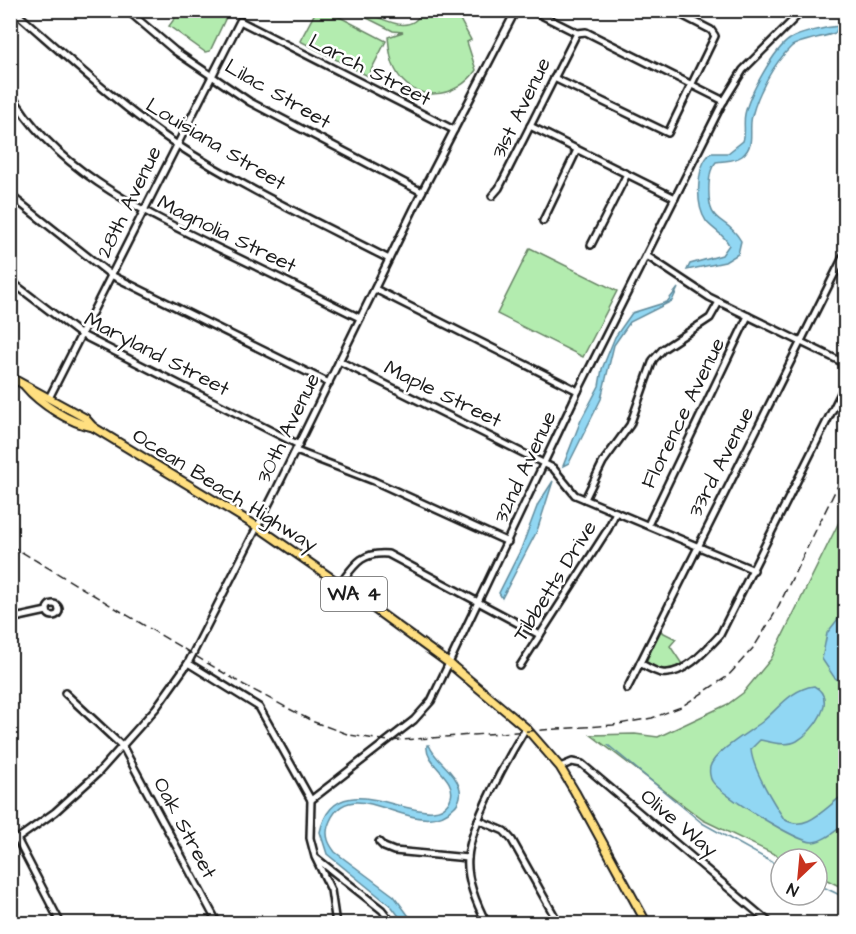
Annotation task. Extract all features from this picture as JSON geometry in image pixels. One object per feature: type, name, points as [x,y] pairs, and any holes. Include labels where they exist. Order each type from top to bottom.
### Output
[{"type":"main road","name":"Ocean Beach Highway","points":[[10,377],[85,418],[93,427],[258,527],[450,664],[526,728],[560,767],[647,924]]},
{"type":"main road","name":"Ocean Beach Highway","points":[[25,386],[33,397],[80,425],[93,427]]},
{"type":"street","name":"Louisiana Street","points":[[13,10],[136,115],[176,144],[233,179],[389,259]]},
{"type":"street","name":"Lilac Street","points":[[127,10],[175,51],[250,102],[422,192]]},
{"type":"street","name":"30th Avenue","points":[[10,844],[79,792],[123,747],[156,708],[188,663],[299,445],[422,192],[516,10]]},
{"type":"street","points":[[531,10],[576,33],[586,32],[724,101]]},
{"type":"street","points":[[554,78],[668,133],[715,34],[672,10]]},
{"type":"street","name":"32nd Avenue","points":[[311,800],[414,720],[431,701],[578,391],[724,101],[743,70],[803,10]]},
{"type":"street","name":"28th Avenue","points":[[50,398],[210,74],[240,21]]},
{"type":"street","name":"Larch Street","points":[[240,21],[454,130]]},
{"type":"street","name":"31st Avenue","points":[[492,196],[499,188],[576,33]]},
{"type":"street","name":"Magnolia Street","points":[[10,92],[20,109],[43,137],[75,164],[143,211],[360,318]]},
{"type":"street","points":[[530,126],[675,198]]},
{"type":"street","points":[[543,221],[578,150]]},
{"type":"street","points":[[591,245],[627,174]]},
{"type":"street","points":[[10,195],[111,275],[329,383]]},
{"type":"street","name":"33rd Avenue","points":[[627,689],[846,251]]},
{"type":"street","points":[[647,256],[719,302],[846,364]]},
{"type":"street","name":"Maryland Street","points":[[10,277],[17,286],[80,334],[299,445]]},
{"type":"street","points":[[375,290],[578,391]]},
{"type":"street","points":[[585,499],[603,462],[630,425],[653,360],[663,349],[710,318],[719,302]]},
{"type":"street","name":"Florence Avenue","points":[[648,525],[748,316]]},
{"type":"street","name":"Maple Street","points":[[339,361],[545,463],[560,476],[575,495],[754,570]]},
{"type":"street","points":[[640,663],[667,673],[680,669],[705,651],[725,627],[846,383]]},
{"type":"street","points":[[296,451],[374,481],[508,542]]},
{"type":"street","name":"Tibbetts Drive","points":[[520,666],[608,529],[615,512]]},
{"type":"street","points":[[340,584],[354,564],[370,553],[388,554],[540,635]]},
{"type":"street","points":[[10,619],[47,611]]},
{"type":"street","points":[[188,663],[259,707],[311,800],[310,838],[315,857],[331,890],[336,924]]},
{"type":"street","name":"Oak Street","points":[[65,693],[123,747],[218,924]]},
{"type":"street","points":[[487,924],[473,894],[468,858],[478,820],[526,728]]},
{"type":"street","name":"Olive Way","points":[[560,767],[572,762],[582,764],[771,924]]},
{"type":"street","points":[[478,820],[504,831],[512,840],[560,924]]},
{"type":"street","points":[[17,839],[61,924]]},
{"type":"street","points":[[379,842],[384,847],[394,850],[468,858]]},
{"type":"street","points":[[315,857],[382,910],[393,924]]},
{"type":"green space","points":[[326,10],[386,41],[368,76],[300,41],[316,11]]},
{"type":"green space","points":[[180,11],[229,11],[210,51],[205,52],[169,26]]},
{"type":"green space","points":[[353,11],[400,24],[408,24],[416,20],[423,11],[430,11],[430,13],[445,11],[457,14],[471,40],[467,42],[476,70],[468,80],[447,92],[423,93],[412,88],[403,81],[395,69],[390,53],[388,37],[403,32],[393,31]]},
{"type":"green space","points":[[530,248],[617,291],[583,357],[497,314]]},
{"type":"green space","points":[[845,510],[845,889],[829,881],[829,847],[769,847],[769,852],[703,820],[591,735],[635,734],[658,737],[728,704],[743,693],[771,659]]},
{"type":"green space","points":[[660,631],[676,639],[670,646],[682,664],[664,669],[646,662]]},
{"type":"water","points":[[839,26],[835,33],[799,43],[784,54],[772,70],[758,98],[752,116],[750,142],[746,152],[736,159],[716,162],[713,167],[709,184],[711,208],[718,219],[735,232],[741,241],[738,254],[725,262],[687,270],[690,264],[722,255],[729,245],[702,214],[699,186],[702,166],[706,159],[711,153],[728,153],[743,141],[745,114],[751,96],[763,73],[784,44],[800,35]]},
{"type":"water","points":[[678,288],[672,301],[630,322],[614,345],[601,399],[569,463],[563,466],[581,420],[599,386],[602,369],[615,337],[632,313],[667,302]]},
{"type":"water","points":[[553,481],[537,531],[502,598],[499,593],[521,549],[538,504]]},
{"type":"water","points":[[845,610],[845,686],[834,677],[822,659],[827,633]]},
{"type":"water","points":[[814,686],[821,692],[824,706],[816,723],[804,736],[788,744],[760,740],[751,749],[759,775],[769,794],[784,819],[792,823],[809,821],[845,794],[845,824],[826,837],[813,842],[777,827],[729,796],[711,780],[710,767],[718,755],[762,722],[785,700],[798,691]]},
{"type":"water","points":[[427,745],[453,775],[459,786],[460,797],[454,807],[439,817],[422,818],[367,803],[351,802],[338,809],[327,830],[328,840],[335,852],[394,896],[414,923],[404,923],[392,907],[327,854],[320,832],[330,809],[346,799],[365,798],[427,811],[442,809],[451,797],[452,790],[445,777],[430,759]]},
{"type":"waterway","points":[[608,745],[702,823],[769,860]]},
{"type":"waterway","points":[[829,890],[846,898]]},
{"type":"railway","points":[[10,545],[244,685],[314,722],[350,735],[388,741],[613,725],[652,718],[681,707],[728,676],[754,647],[775,613],[846,469]]}]
